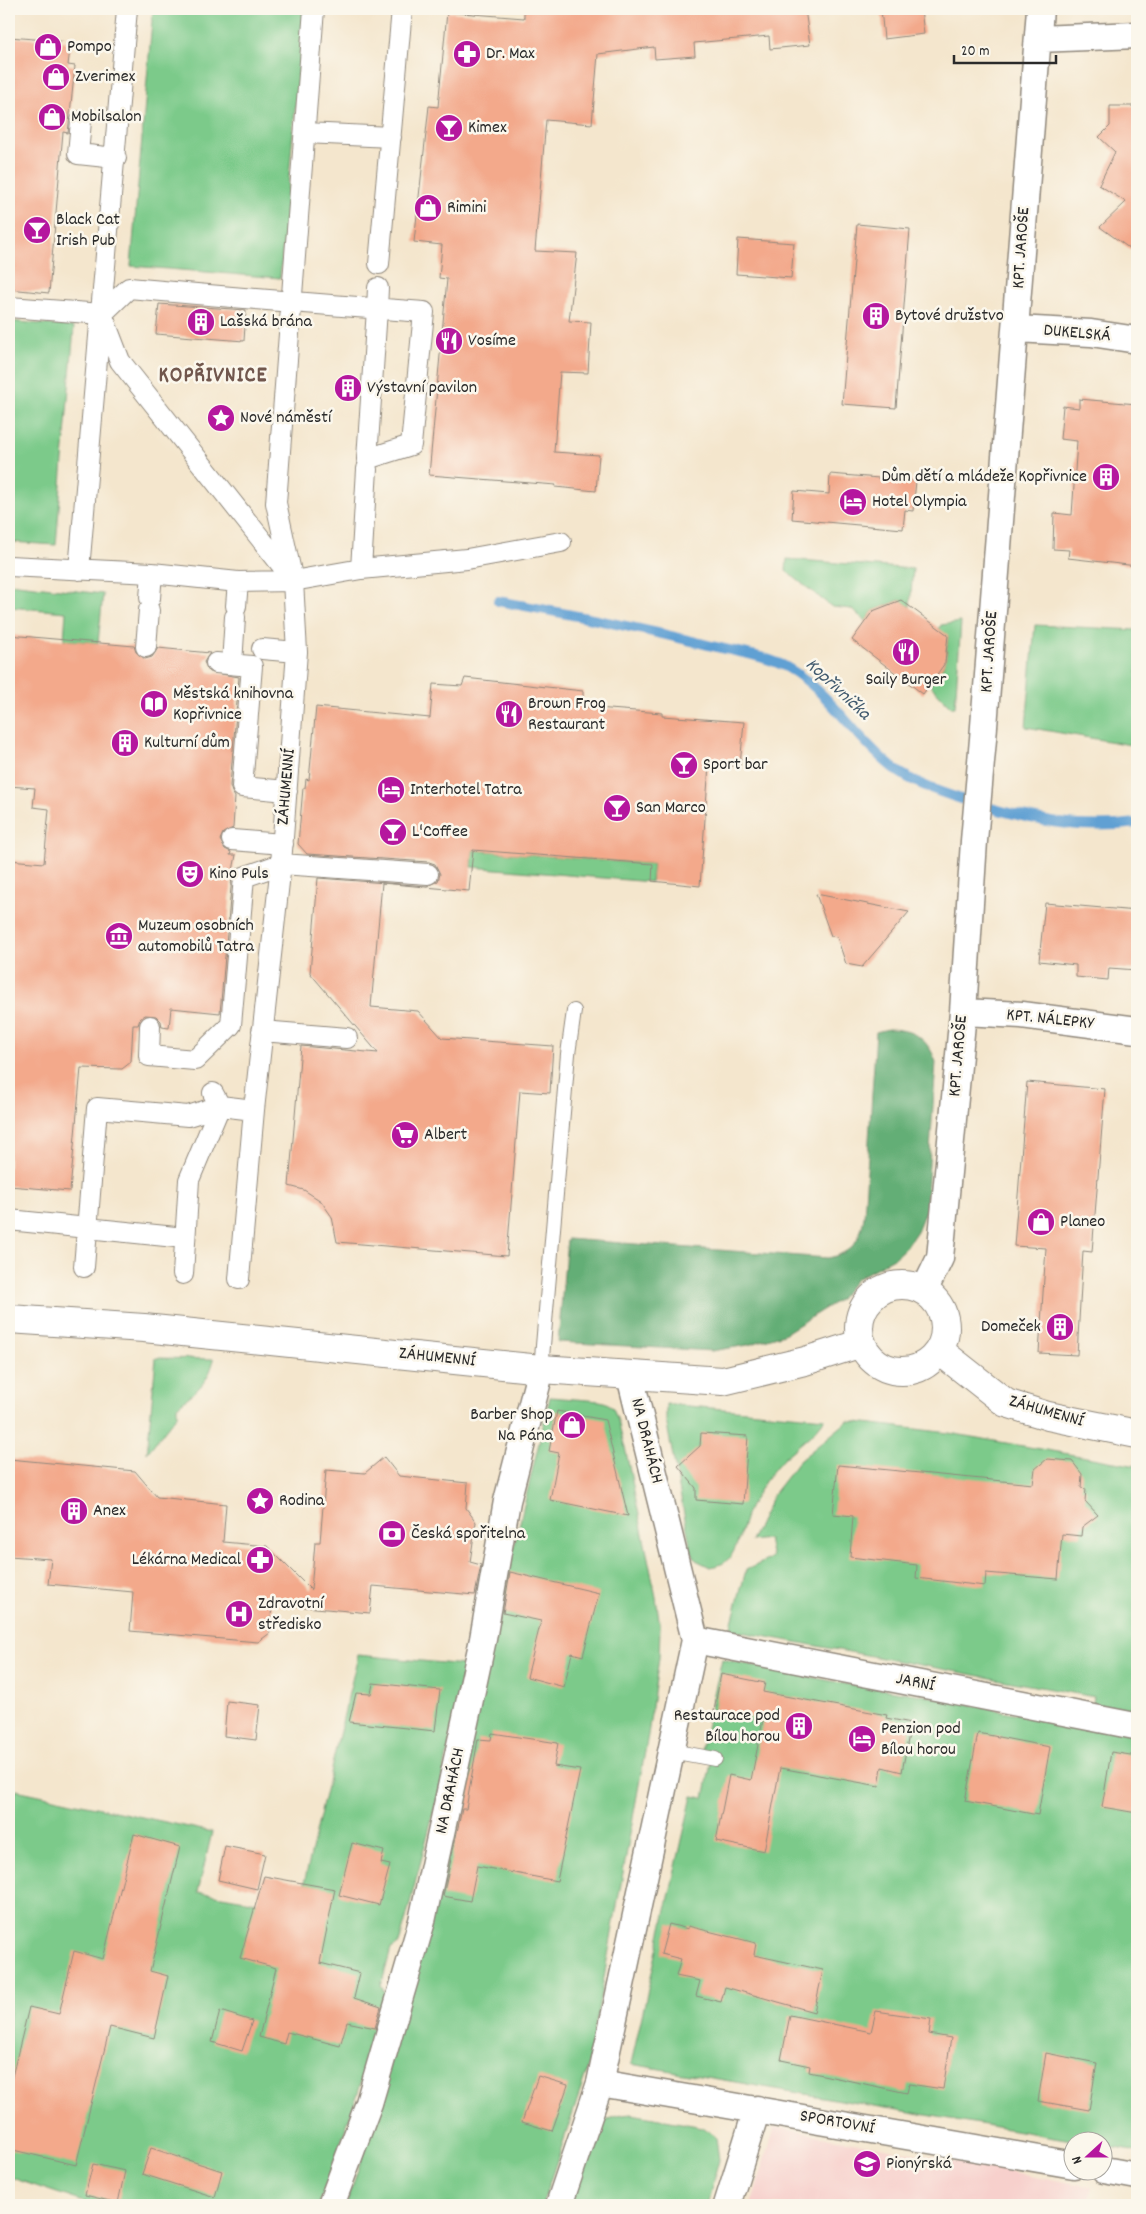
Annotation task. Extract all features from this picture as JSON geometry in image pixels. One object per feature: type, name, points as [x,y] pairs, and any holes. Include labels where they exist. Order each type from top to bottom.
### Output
[{"type":"main road","points":[[898,1285],[912,1286],[924,1291],[935,1300],[942,1311],[945,1324],[944,1338],[940,1351],[919,1368],[905,1372],[892,1370],[874,1360],[862,1343],[859,1330],[860,1317],[874,1295],[885,1288],[898,1285]]},
{"type":"main road","name":"ZÁHUMENNÍ","points":[[9,1319],[144,1328],[540,1369],[723,1381],[805,1361],[862,1343]]},
{"type":"main road","name":"ZÁHUMENNÍ","points":[[940,1351],[1006,1403],[1048,1416],[1137,1434]]},
{"type":"street","points":[[79,570],[116,158],[127,9]]},
{"type":"street","points":[[293,581],[276,503],[314,9]]},
{"type":"street","points":[[379,264],[402,9]]},
{"type":"street","name":"KPT. JAROŠE","points":[[924,1291],[940,1258],[963,1012],[974,841],[1040,9]]},
{"type":"street","points":[[1038,39],[1137,35]]},
{"type":"street","points":[[81,121],[78,154],[116,158]]},
{"type":"street","points":[[305,133],[391,137]]},
{"type":"street","points":[[9,307],[102,314],[129,288],[291,304],[377,309],[424,312],[411,445],[367,459],[377,309],[378,288]]},
{"type":"street","points":[[102,314],[120,361],[293,581]]},
{"type":"street","name":"DUKELSKÁ","points":[[1016,329],[1090,333],[1137,340]]},
{"type":"street","points":[[361,569],[367,469]]},
{"type":"street","points":[[16,572],[79,570],[152,573],[238,582],[293,581],[361,569],[467,559],[561,542]]},
{"type":"street","points":[[146,647],[152,573]]},
{"type":"street","name":"ZÁHUMENNÍ","points":[[238,1279],[262,1031],[283,844],[297,652],[293,581]]},
{"type":"street","points":[[238,582],[236,611],[239,654],[252,666],[242,787],[287,791]]},
{"type":"street","points":[[239,654],[297,652]]},
{"type":"street","name":"ZÁHUMENNÍ","points":[[232,840],[283,844]]},
{"type":"street","points":[[150,1026],[149,1056],[198,1065],[230,1025],[244,877],[281,864],[428,874]]},
{"type":"street","name":"KPT. NÁLEPKY","points":[[963,1012],[1022,1015],[1137,1030]]},
{"type":"street","points":[[262,1031],[347,1038]]},
{"type":"street","points":[[183,1274],[189,1180],[216,1100]]},
{"type":"street","points":[[84,1266],[97,1108],[188,1116],[216,1100],[254,1110]]},
{"type":"street","points":[[9,1220],[185,1238]]},
{"type":"street","name":"NA DRAHÁCH","points":[[331,2205],[369,2103],[422,1921],[484,1639],[507,1501],[540,1369]]},
{"type":"street","name":"NA DRAHÁCH","points":[[559,2205],[600,2083],[695,1640],[630,1376]]},
{"type":"street","name":"JARNÍ","points":[[695,1640],[1134,1726]]},
{"type":"street","name":"SPORTOVNÍ","points":[[600,2083],[1064,2163]]},
{"type":"street","points":[[727,2205],[757,2110]]},
{"type":"street","points":[[1114,2172],[1137,2176]]},
{"type":"lane","points":[[540,1369],[568,1054],[574,1011]]},
{"type":"lane","points":[[671,1751],[715,1759]]},
{"type":"shaded area","name":"Pionýrská","points":[[775,2127],[1093,2187],[1087,2205],[751,2205]]},
{"type":"green space","points":[[153,9],[304,9],[280,278],[131,266]]},
{"type":"green space","points":[[9,321],[74,327],[56,545],[9,542]]},
{"type":"green space","points":[[787,559],[913,569],[910,607],[900,600],[873,611],[866,621],[851,609],[832,607],[786,571]]},
{"type":"green space","points":[[9,583],[103,594],[98,643],[64,640],[66,612],[9,607]]},
{"type":"green space","points":[[961,622],[955,707],[951,707],[930,685],[945,663],[948,636],[939,629],[941,625]]},
{"type":"green space","points":[[1035,625],[1137,630],[1137,746],[1026,727]]},
{"type":"green space","points":[[473,850],[653,864],[651,882],[472,867]]},
{"type":"green space","points":[[897,1029],[918,1036],[933,1054],[936,1062],[926,1209],[917,1231],[906,1247],[894,1258],[856,1279],[840,1299],[784,1334],[748,1345],[712,1351],[558,1342],[567,1239],[828,1258],[843,1253],[854,1245],[860,1233],[864,1217],[876,1032]]},
{"type":"green space","points":[[156,1358],[214,1359],[205,1381],[177,1406],[177,1415],[147,1453]]},
{"type":"green space","points":[[550,1397],[600,1401],[607,1403],[613,1408],[626,1452],[656,1597],[660,1627],[659,1658],[648,1735],[587,2071],[542,2205],[346,2205],[380,2104]]},
{"type":"green space","points":[[666,1404],[825,1418],[806,1439],[779,1463],[761,1487],[747,1512],[734,1551],[720,1565],[710,1567],[696,1560],[691,1550],[666,1420]]},
{"type":"green space","points":[[848,1421],[949,1433],[1137,1466],[1137,2152],[1114,2148],[1114,2132],[1064,2132],[1064,2139],[631,2064],[692,1796],[704,1798],[713,1753],[701,1750],[722,1659],[846,1684],[922,1695],[1089,1728],[1094,1697],[730,1630],[746,1570],[772,1558],[768,1539],[751,1541],[774,1493],[799,1461]]},
{"type":"green space","points":[[358,1655],[464,1665],[443,1776],[399,1944],[391,1949],[381,1986],[386,1995],[357,2096],[319,2205],[93,2205],[9,2177],[9,1828],[16,1790],[212,1832],[198,1892],[298,1909]]},
{"type":"green space","points":[[632,2114],[703,2127],[716,2137],[719,2160],[707,2205],[570,2205],[587,2148],[598,2128],[609,2119]]},
{"type":"building","points":[[524,9],[805,9],[810,45],[770,49],[769,36],[694,43],[695,56],[655,59],[654,47],[598,54],[592,124],[546,120],[535,251],[577,253],[569,321],[591,322],[588,373],[560,372],[554,452],[599,455],[596,491],[555,487],[556,485],[429,475],[447,279],[439,278],[442,245],[414,242],[429,106],[438,107],[447,12],[524,18]]},
{"type":"building","points":[[881,9],[921,9],[924,34],[884,39]]},
{"type":"building","points":[[9,37],[71,42],[68,65],[75,66],[68,133],[63,132],[49,293],[9,289]]},
{"type":"building","points":[[1110,106],[1137,106],[1137,254],[1100,227],[1126,202],[1099,185],[1115,152],[1099,137],[1110,126]]},
{"type":"building","name":"Bytové družstvo","points":[[857,224],[910,229],[896,408],[842,404]]},
{"type":"building","points":[[738,239],[794,243],[791,278],[736,274]]},
{"type":"building","name":"Lašská brána","points":[[159,304],[246,310],[244,341],[156,334]]},
{"type":"building","name":"Dům dětí a mládeže Kopřivnice","points":[[1079,399],[1137,404],[1137,566],[1068,558],[1069,550],[1053,549],[1054,513],[1072,515],[1077,441],[1060,439],[1063,406],[1079,408]]},
{"type":"building","name":"Hotel Olympia","points":[[830,474],[916,481],[913,511],[905,510],[903,529],[792,519],[794,491],[829,494]]},
{"type":"building","name":"Saily Burger","points":[[901,600],[948,635],[945,663],[923,694],[852,640],[873,611]]},
{"type":"building","points":[[9,635],[134,646],[136,652],[145,659],[152,657],[158,648],[210,653],[204,662],[209,672],[239,677],[230,786],[235,797],[233,828],[223,833],[220,840],[225,849],[231,852],[230,855],[236,855],[232,876],[220,1013],[171,1008],[169,1028],[162,1027],[161,1021],[156,1016],[145,1015],[140,1019],[138,1025],[133,1025],[131,1062],[122,1069],[81,1068],[70,1191],[9,1186],[9,860],[44,863],[49,809],[33,807],[35,788],[9,786]]},
{"type":"building","points":[[465,678],[583,691],[583,707],[662,713],[662,716],[744,722],[740,766],[709,765],[700,886],[652,881],[653,864],[473,850],[469,891],[382,883],[371,1007],[418,1011],[442,1038],[553,1046],[550,1093],[520,1091],[507,1256],[337,1242],[332,1217],[321,1201],[304,1190],[289,1186],[301,1046],[378,1053],[310,973],[318,878],[427,886],[438,881],[440,874],[435,864],[429,862],[307,854],[298,844],[303,788],[305,788],[306,779],[309,780],[316,707],[430,718],[433,684],[462,686]]},
{"type":"building","points":[[816,894],[909,912],[862,967],[846,964],[837,937],[831,936]]},
{"type":"building","points":[[1045,903],[1137,911],[1137,970],[1109,968],[1108,980],[1076,977],[1076,965],[1039,961]]},
{"type":"building","points":[[1027,1082],[1105,1089],[1092,1252],[1083,1251],[1077,1355],[1039,1353],[1046,1248],[1014,1246]]},
{"type":"building","points":[[557,1411],[605,1420],[628,1516],[550,1500],[559,1453],[549,1451]]},
{"type":"building","points":[[701,1433],[748,1436],[743,1504],[696,1500],[696,1488],[678,1466],[700,1446]]},
{"type":"building","points":[[384,1457],[399,1476],[468,1483],[466,1508],[476,1522],[470,1562],[481,1565],[475,1595],[373,1586],[370,1613],[272,1604],[270,1633],[258,1642],[130,1631],[133,1592],[48,1584],[51,1559],[9,1556],[9,1459],[135,1471],[157,1497],[226,1504],[223,1542],[267,1546],[311,1590],[315,1542],[320,1542],[326,1470],[365,1473]]},
{"type":"building","points":[[1047,1459],[1072,1461],[1082,1474],[1081,1488],[1086,1489],[1085,1501],[1098,1515],[1082,1527],[1081,1536],[1062,1534],[1058,1579],[986,1573],[985,1586],[916,1578],[917,1565],[850,1557],[853,1516],[833,1514],[838,1465],[1033,1484],[1035,1469]]},
{"type":"building","points":[[510,1572],[599,1593],[583,1656],[572,1653],[564,1687],[527,1677],[541,1621],[503,1613]]},
{"type":"building","points":[[721,1674],[765,1683],[763,1692],[887,1715],[886,1718],[911,1723],[902,1772],[882,1767],[879,1786],[780,1768],[764,1851],[716,1841],[729,1775],[751,1780],[763,1720],[714,1711]]},
{"type":"building","points":[[373,1683],[440,1690],[435,1731],[349,1722],[356,1693],[371,1694]]},
{"type":"building","points":[[227,1701],[260,1705],[256,1740],[224,1736]]},
{"type":"building","points":[[492,1733],[558,1743],[554,1766],[580,1770],[557,1881],[477,1866],[470,1901],[443,1896],[462,1809],[466,1809],[478,1739],[491,1740]]},
{"type":"building","points":[[978,1733],[1050,1747],[1038,1815],[965,1801]]},
{"type":"building","points":[[1111,1752],[1137,1756],[1137,1813],[1102,1807]]},
{"type":"building","points":[[134,1834],[180,1847],[150,1971],[168,1976],[154,2038],[110,2027],[76,2165],[9,2149],[9,2089],[29,2007],[59,2014],[74,1951],[103,1959]]},
{"type":"building","points":[[352,1843],[384,1851],[381,1863],[390,1865],[379,1905],[339,1895]]},
{"type":"building","points":[[225,1846],[265,1854],[257,1889],[218,1880]]},
{"type":"building","points":[[264,1876],[335,1889],[320,1963],[360,1973],[354,1998],[381,2007],[375,2028],[347,2022],[340,2046],[287,2032],[284,2044],[259,2037],[276,1968],[240,1958]]},
{"type":"building","points":[[669,1924],[688,1929],[688,1926],[756,1943],[754,1955],[823,1970],[814,2012],[725,1987],[721,2002],[696,1996],[700,1981],[676,1976],[681,1959],[661,1954]]},
{"type":"building","points":[[220,2011],[252,2021],[242,2051],[212,2042]]},
{"type":"building","points":[[876,2011],[931,2019],[929,2034],[951,2038],[943,2089],[909,2084],[907,2093],[809,2072],[810,2066],[781,2060],[790,2015],[871,2032]]},
{"type":"building","points":[[1046,2053],[1097,2063],[1089,2110],[1038,2101]]},
{"type":"building","points":[[538,2076],[568,2085],[552,2131],[522,2122]]},
{"type":"building","points":[[151,2148],[222,2171],[215,2197],[142,2174]]},
{"type":"building","points":[[93,2164],[125,2171],[118,2203],[85,2195]]},
{"type":"waterway","name":"Kopřivnička","points":[[498,601],[659,633],[771,660],[788,668],[817,689],[878,755],[892,767],[910,779],[942,793],[1015,814],[1054,822],[1095,826],[1137,823]]},
{"type":"place","name":"Pompo","points":[[48,47]]},
{"type":"place","name":"Dr. Max","points":[[467,54]]},
{"type":"place","name":"Zverimex","points":[[56,77]]},
{"type":"place","name":"Mobilsalon","points":[[52,117]]},
{"type":"place","name":"Kimex","points":[[449,128]]},
{"type":"place","name":"Rimini","points":[[428,208]]},
{"type":"place","name":"Black Cat Irish Pub","points":[[37,230]]},
{"type":"place","name":"Bytové družstvo","points":[[876,316]]},
{"type":"place","name":"Lašská brána","points":[[201,322]]},
{"type":"place","name":"Vosíme","points":[[449,341]]},
{"type":"place","name":"Výstavní pavilon","points":[[348,388]]},
{"type":"place","name":"Nové náměstí","points":[[221,418]]},
{"type":"place","name":"Dům dětí a mládeže Kopřivnice","points":[[1106,477]]},
{"type":"place","name":"Hotel Olympia","points":[[853,502]]},
{"type":"place","name":"Saily Burger","points":[[906,652]]},
{"type":"place","name":"Městská knihovna Kopřivnice","points":[[154,704]]},
{"type":"place","name":"Brown Frog Restaurant","points":[[509,714]]},
{"type":"place","name":"Kulturní dům","points":[[125,743]]},
{"type":"place","name":"Sport bar","points":[[684,765]]},
{"type":"place","name":"Interhotel Tatra","points":[[391,790]]},
{"type":"place","name":"San Marco","points":[[617,808]]},
{"type":"place","name":"L'Coffee","points":[[393,832]]},
{"type":"place","name":"Kino Puls","points":[[190,874]]},
{"type":"place","name":"Muzeum osobních automobilů Tatra","points":[[119,936]]},
{"type":"place","name":"Albert","points":[[405,1135]]},
{"type":"place","name":"Planeo","points":[[1041,1222]]},
{"type":"place","name":"Domeček","points":[[1060,1327]]},
{"type":"place","name":"Barber Shop Na Pána","points":[[572,1425]]},
{"type":"place","name":"Rodina","points":[[260,1501]]},
{"type":"place","name":"Anex","points":[[74,1511]]},
{"type":"place","name":"Česká spořitelna","points":[[392,1534]]},
{"type":"place","name":"Lékárna Medical","points":[[260,1560]]},
{"type":"place","name":"Zdravotní středisko","points":[[239,1614]]},
{"type":"place","name":"Restaurace pod Bílou horou","points":[[799,1726]]},
{"type":"place","name":"Penzion pod Bílou horou","points":[[862,1739]]},
{"type":"place","name":"Pionýrská","points":[[867,2164]]},
{"type":"district","name":"KOPŘIVNICE","points":[[213,376]]}]
